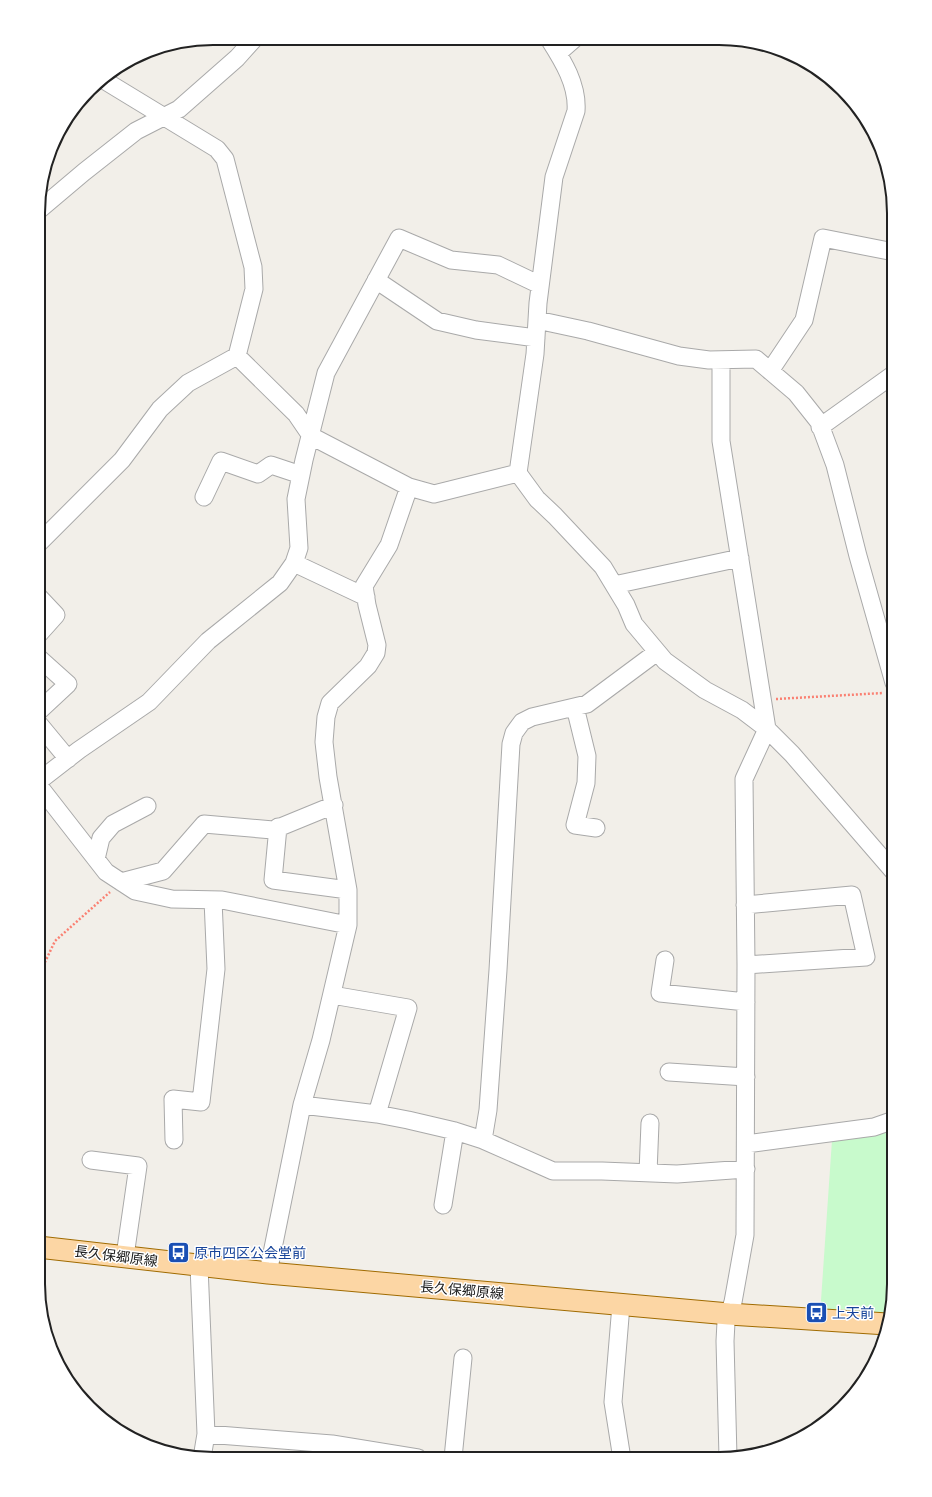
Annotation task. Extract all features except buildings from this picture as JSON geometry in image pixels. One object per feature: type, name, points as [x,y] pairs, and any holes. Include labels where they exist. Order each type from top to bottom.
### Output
[{"type":"main road","name":"長久保郷原線","points":[[45,1248],[268,1273],[729,1314],[882,1324]]},
{"type":"street","points":[[45,205],[136,131],[179,109],[206,88],[238,58],[249,45]]},
{"type":"street","points":[[553,46],[574,86],[577,104],[554,177],[540,286],[536,338],[518,473],[537,499],[556,516],[602,567],[626,605],[634,624],[656,652],[665,661],[705,690],[742,710],[767,729],[792,754],[887,864]]},
{"type":"street","points":[[45,537],[122,460],[160,409],[188,383],[237,356],[254,289],[253,267],[225,158],[217,149],[108,83]]},
{"type":"street","points":[[45,776],[149,702],[208,640],[280,582],[294,563],[299,548],[296,499],[326,373],[399,238],[451,260],[498,265],[540,286]]},
{"type":"street","points":[[770,371],[804,320],[822,238],[887,251]]},
{"type":"street","points":[[376,280],[437,321],[476,330],[536,338]]},
{"type":"street","points":[[537,320],[588,331],[679,356],[708,360],[756,359],[796,393],[818,422],[835,465],[858,556],[878,626],[887,672]]},
{"type":"street","points":[[237,356],[296,414],[311,436],[409,487],[434,494],[518,473]]},
{"type":"street","points":[[721,360],[721,441],[767,729],[744,779],[746,965],[745,1235],[734,1295],[726,1322],[725,1341],[728,1452]]},
{"type":"street","points":[[820,427],[887,379]]},
{"type":"street","points":[[204,497],[221,461],[258,474],[271,465],[301,475]]},
{"type":"street","points":[[268,1273],[302,1105],[321,1040],[348,925],[348,890],[324,742],[326,717],[330,703],[368,666],[376,653],[377,645],[364,586],[389,545],[409,487]]},
{"type":"street","points":[[614,585],[740,558]]},
{"type":"street","points":[[294,563],[366,597]]},
{"type":"street","points":[[45,603],[56,615],[45,627]]},
{"type":"street","points":[[878,626],[887,629]]},
{"type":"street","points":[[483,1140],[488,1110],[511,744],[514,733],[522,722],[532,717],[587,704],[656,652]]},
{"type":"street","points":[[45,663],[68,684],[45,705]]},
{"type":"street","points":[[575,708],[588,756],[586,783],[575,825],[596,828]]},
{"type":"street","points":[[45,731],[68,759]]},
{"type":"street","points":[[45,794],[106,872],[135,891],[172,899],[222,900],[348,925]]},
{"type":"street","points":[[121,882],[163,871],[204,824],[273,830],[334,805]]},
{"type":"street","points":[[96,859],[101,838],[113,824],[147,806]]},
{"type":"street","points":[[278,827],[274,880],[348,890]]},
{"type":"street","points":[[745,905],[852,895],[866,957],[746,965]]},
{"type":"street","points":[[174,1140],[173,1099],[201,1102],[216,969],[213,900]]},
{"type":"street","points":[[665,960],[660,993],[746,1002]]},
{"type":"street","points":[[332,995],[408,1008],[377,1114]]},
{"type":"street","points":[[669,1072],[746,1077]]},
{"type":"street","points":[[302,1105],[377,1114],[455,1131],[483,1140],[553,1171],[676,1174],[746,1169]]},
{"type":"street","points":[[746,1144],[874,1127],[887,1122]]},
{"type":"street","points":[[648,1173],[650,1123]]},
{"type":"street","points":[[443,1205],[455,1131]]},
{"type":"street","points":[[91,1160],[138,1166],[125,1256]]},
{"type":"street","points":[[199,1266],[206,1434],[203,1452]]},
{"type":"street","points":[[621,1304],[614,1402],[621,1452]]},
{"type":"street","points":[[454,1452],[463,1358]]},
{"type":"street","points":[[206,1434],[332,1444],[381,1452]]},
{"type":"path","points":[[762,699],[887,688]]},
{"type":"path","points":[[45,962],[55,941],[121,882]]},
{"type":"green space","points":[[887,1130],[887,1295],[883,1320],[820,1315],[832,1140],[879,1134]]},
{"type":"place","name":"原市四区公会堂前","points":[[179,1253]]},
{"type":"place","name":"上天前","points":[[817,1313]]}]
